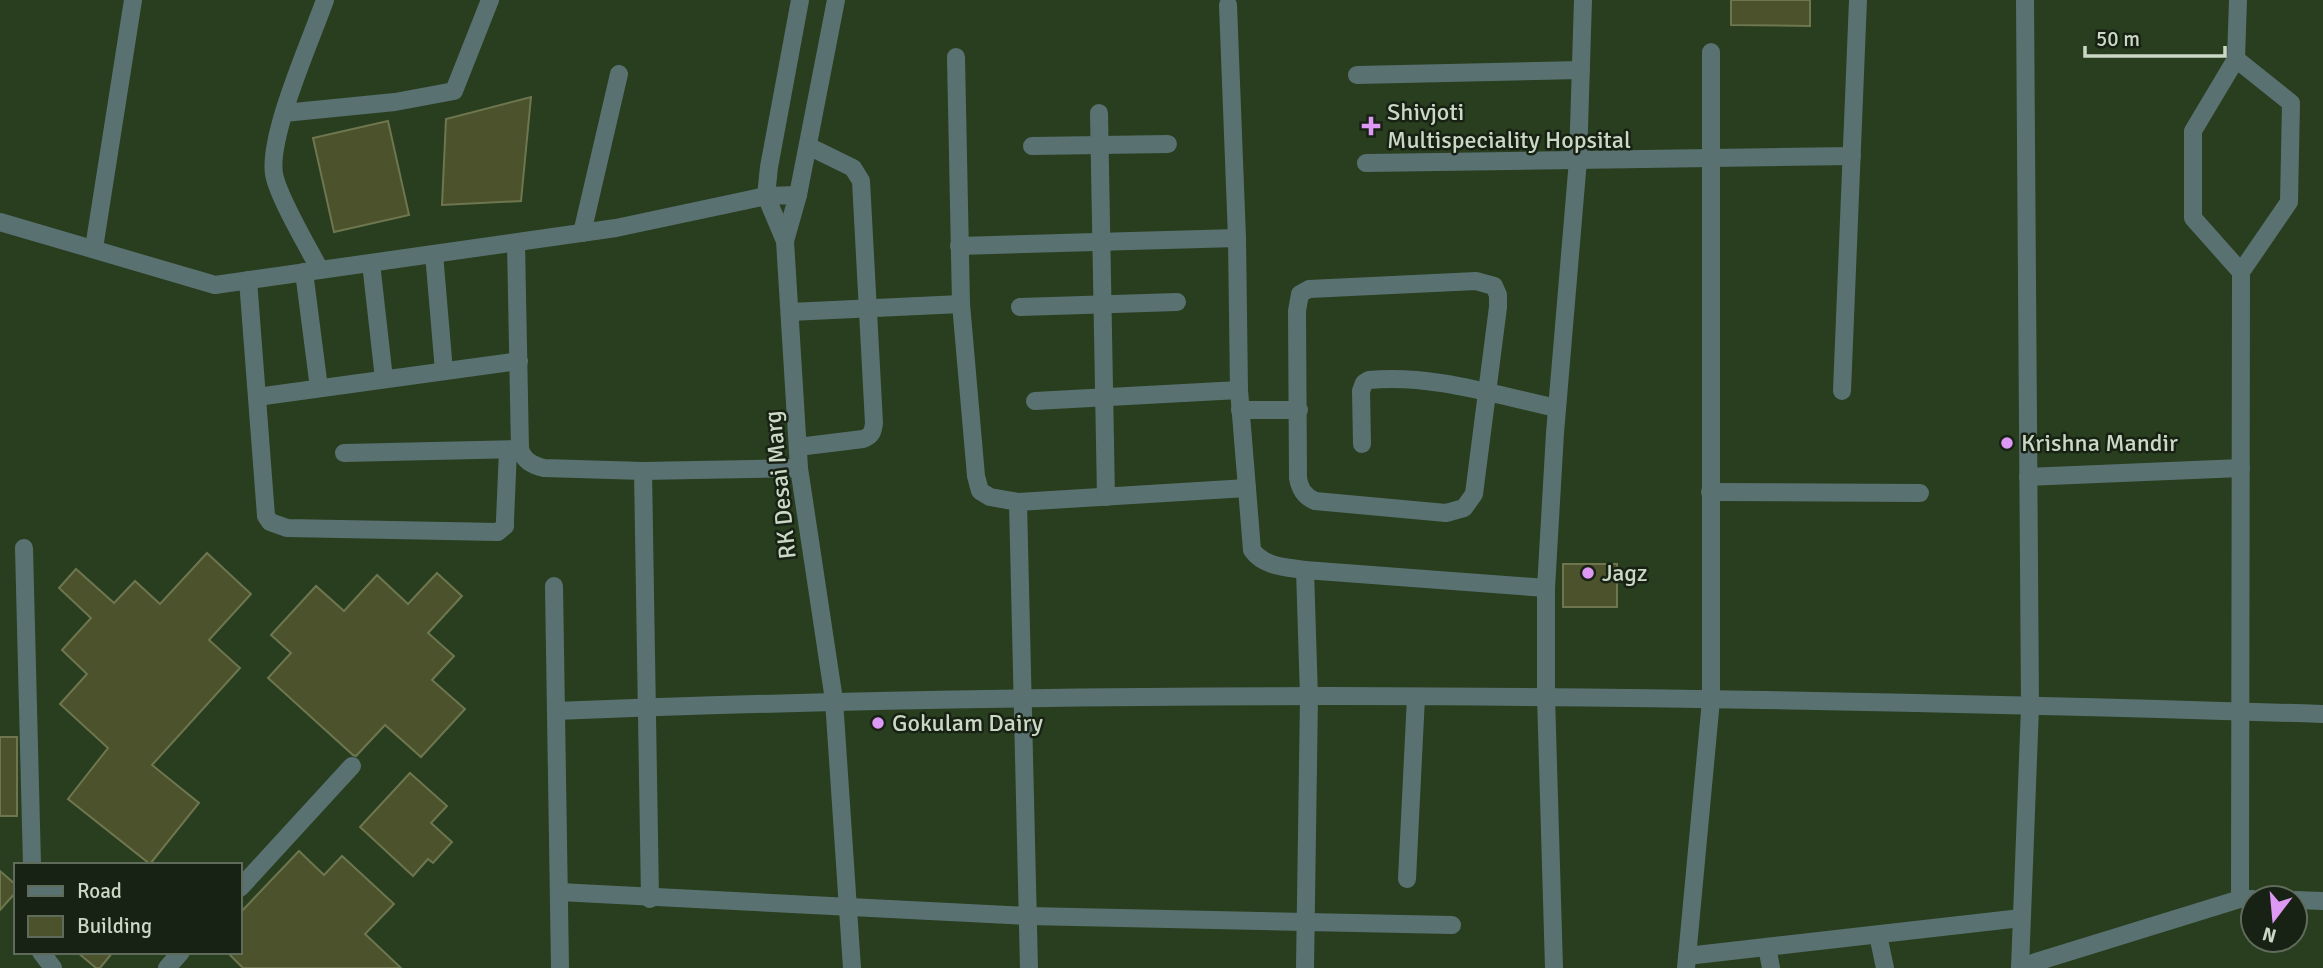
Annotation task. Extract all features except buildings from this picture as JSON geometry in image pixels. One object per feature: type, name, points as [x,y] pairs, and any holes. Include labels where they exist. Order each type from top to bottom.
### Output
[{"type":"street","points":[[94,248],[133,0]]},
{"type":"street","points":[[319,388],[312,271],[274,174],[275,148],[285,113],[325,0]]},
{"type":"street","points":[[285,113],[395,102],[454,91],[490,0]]},
{"type":"street","points":[[785,241],[766,196],[800,0]]},
{"type":"street","name":"RK Desai Marg","points":[[836,0],[798,195],[785,241],[797,447],[834,700],[852,968]]},
{"type":"street","points":[[1554,968],[1546,696],[1546,588],[1557,408],[1578,160],[1583,0]]},
{"type":"street","points":[[1842,391],[1858,0]]},
{"type":"street","points":[[2025,0],[2030,707],[2020,967],[2239,901]]},
{"type":"street","points":[[2238,0],[2236,59],[2193,131],[2193,218],[2241,272]]},
{"type":"street","points":[[1228,5],[1237,238],[1239,390],[1252,550],[1257,558],[1268,564],[1305,570],[1546,588]]},
{"type":"street","points":[[1711,52],[1711,700],[1687,962],[1767,947],[2021,918]]},
{"type":"street","points":[[956,57],[961,304],[976,476],[980,491],[990,497],[1018,502],[1247,488]]},
{"type":"street","points":[[2236,59],[2291,103],[2289,202],[2241,272],[2241,712],[2247,884]]},
{"type":"street","points":[[1357,75],[1581,70]]},
{"type":"street","points":[[582,233],[620,74]]},
{"type":"street","points":[[1099,113],[1106,497]]},
{"type":"street","points":[[1032,146],[1168,144]]},
{"type":"street","points":[[797,447],[863,439],[869,437],[873,431],[859,175],[853,168],[807,146]]},
{"type":"street","points":[[1366,163],[1852,156]]},
{"type":"street","points":[[0,222],[215,285],[616,228],[766,196],[798,195]]},
{"type":"street","points":[[960,246],[1237,238]]},
{"type":"street","points":[[248,281],[266,516],[270,522],[287,528],[498,532],[505,526],[514,449],[519,361],[516,243]]},
{"type":"street","points":[[435,254],[444,371]]},
{"type":"street","points":[[371,263],[384,379]]},
{"type":"street","points":[[1476,281],[1494,286],[1498,295],[1498,307],[1486,393],[1474,494],[1464,508],[1446,513],[1309,498],[1300,487],[1298,478],[1297,311],[1300,294],[1309,289],[1476,281]]},
{"type":"street","points":[[1020,307],[1177,302]]},
{"type":"street","points":[[790,312],[961,304]]},
{"type":"street","points":[[257,397],[519,361]]},
{"type":"street","points":[[1362,444],[1361,390],[1369,380],[1428,382],[1557,408]]},
{"type":"street","points":[[1035,401],[1239,390]]},
{"type":"street","points":[[1241,410],[1299,410]]},
{"type":"street","points":[[344,453],[514,449],[533,466],[544,468],[643,471],[799,468]]},
{"type":"street","points":[[2028,477],[2241,468]]},
{"type":"street","points":[[643,471],[650,899]]},
{"type":"street","points":[[1710,492],[1920,493]]},
{"type":"street","points":[[1018,502],[1029,968]]},
{"type":"street","points":[[24,548],[32,863]]},
{"type":"street","points":[[1305,570],[1309,697],[1305,968]]},
{"type":"street","points":[[554,586],[560,968]]},
{"type":"street","points":[[556,710],[834,700],[1546,696],[2323,714]]},
{"type":"street","points":[[1407,879],[1416,697]]},
{"type":"street","points":[[242,886],[352,766]]},
{"type":"street","points":[[559,892],[650,899],[1028,916],[1452,925]]},
{"type":"street","points":[[1878,935],[1885,968]]},
{"type":"street","points":[[1767,947],[1771,968]]},
{"type":"street","points":[[167,968],[179,954]]},
{"type":"place","name":"Shivjoti Multispeciality Hopsital","points":[[1371,126]]},
{"type":"place","name":"Krishna Mandir","points":[[2007,443]]},
{"type":"place","name":"Jagz","points":[[1588,573]]},
{"type":"place","name":"Gokulam Dairy","points":[[878,723]]}]
